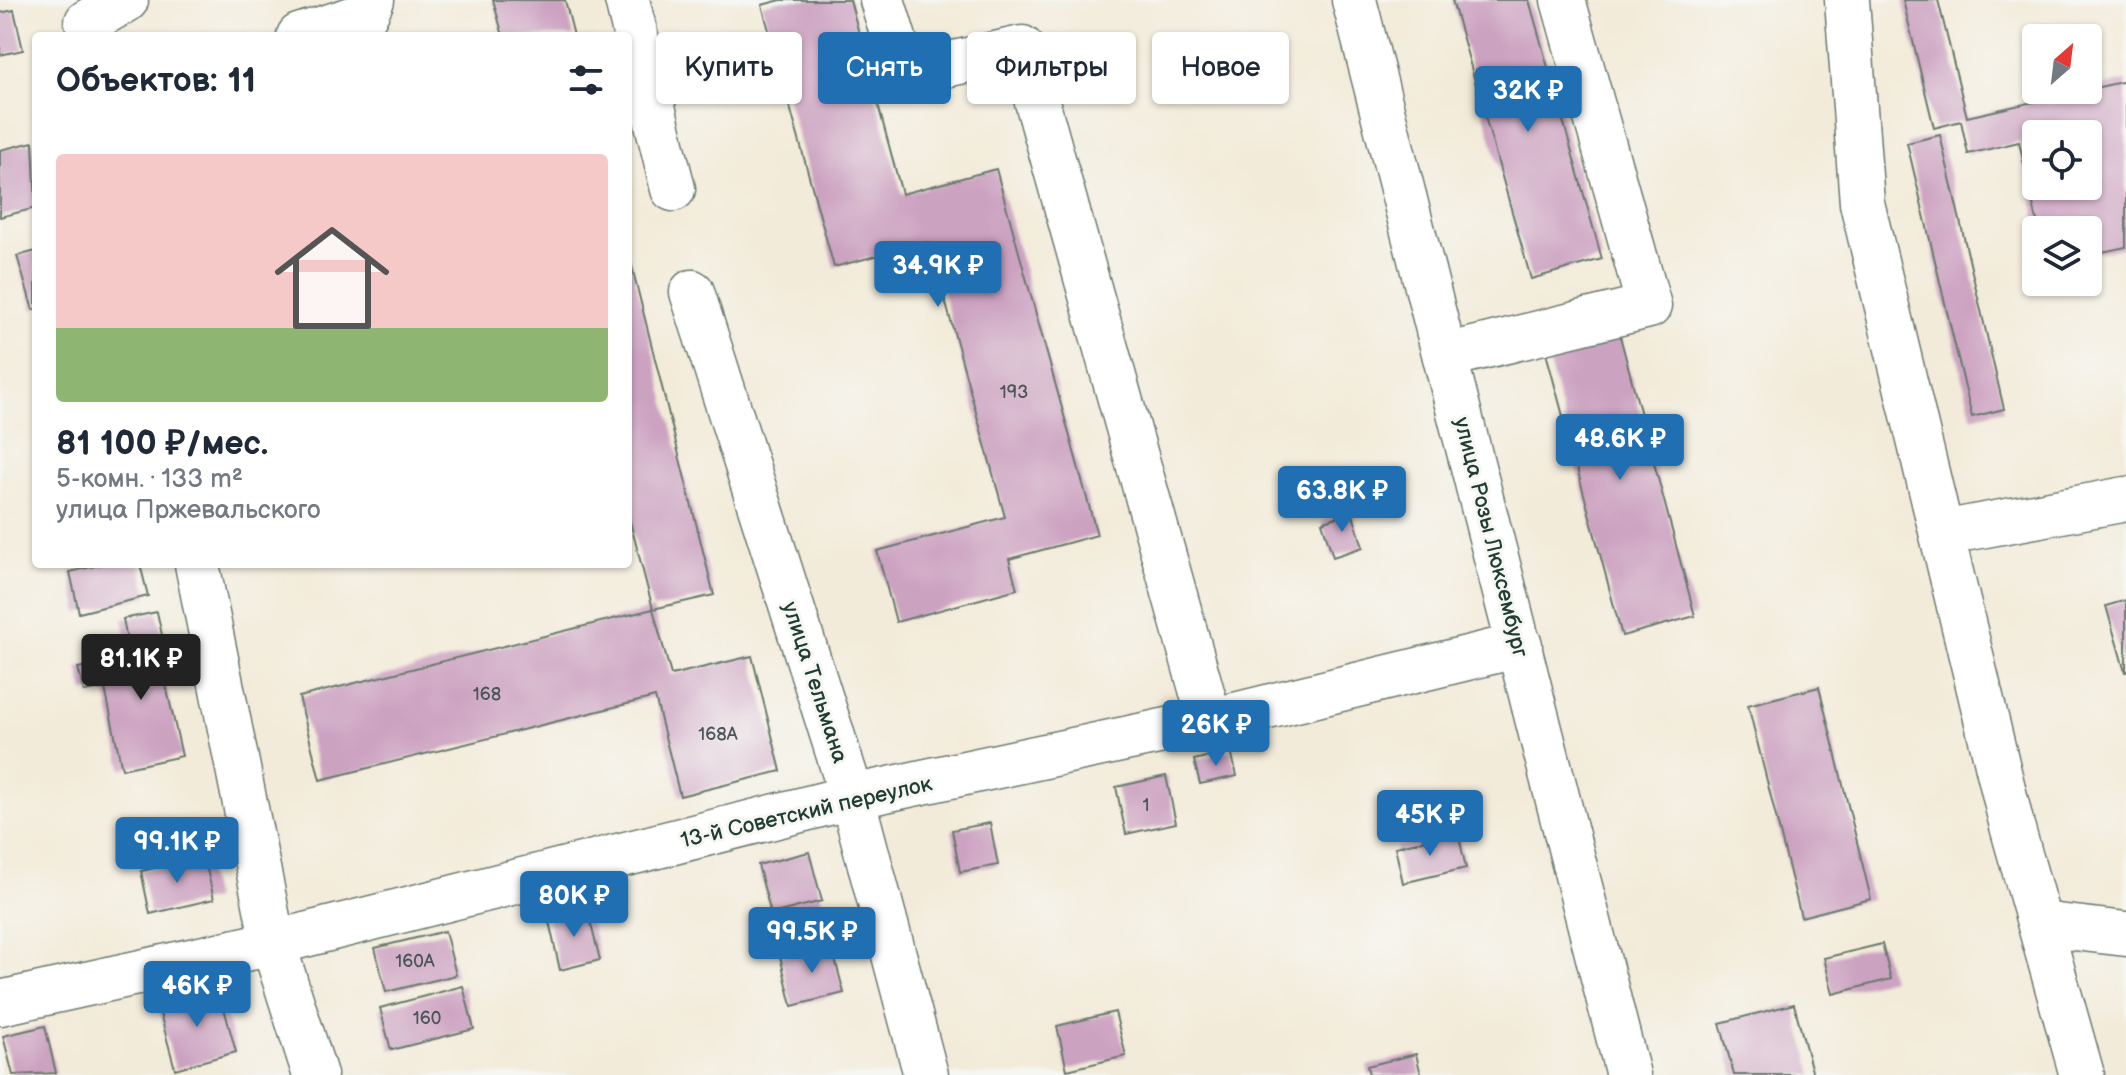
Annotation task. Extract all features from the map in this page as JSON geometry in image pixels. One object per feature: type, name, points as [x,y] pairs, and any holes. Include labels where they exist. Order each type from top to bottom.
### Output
[{"type":"street","points":[[86,19],[126,0]]},
{"type":"street","points":[[312,32],[365,15],[372,0]]},
{"type":"street","points":[[627,0],[673,189]]},
{"type":"street","points":[[882,0],[905,74],[1022,48],[1210,721]]},
{"type":"street","name":"улица Розы Люксембург","points":[[1354,0],[1628,1075]]},
{"type":"street","points":[[1445,356],[1649,306],[1563,0]]},
{"type":"street","points":[[1847,0],[1862,203],[2040,924],[2082,1075]]},
{"type":"street","name":"улица Тельмана","points":[[692,292],[852,797],[926,1075]]},
{"type":"street","points":[[1942,533],[2126,499]]},
{"type":"street","points":[[198,568],[273,943],[315,1075]]},
{"type":"street","name":"13-й Советский переулок","points":[[0,1003],[273,943],[852,797],[1210,721],[1520,645]]},
{"type":"street","points":[[2040,924],[2126,934]]},
{"type":"building","points":[[493,0],[565,0],[573,32],[502,32]]},
{"type":"building","points":[[781,0],[850,0],[859,32],[818,32],[818,104],[878,104],[902,194],[996,169],[1097,535],[1009,559],[1017,589],[896,622],[877,551],[1005,517],[929,242],[834,267],[789,104],[802,104],[802,32],[769,32],[762,5]]},
{"type":"building","points":[[1452,0],[1529,0],[1602,259],[1531,279]]},
{"type":"building","points":[[1903,0],[1938,0],[1967,117],[2024,104],[2102,104],[2102,86],[2126,81],[2126,247],[2102,252],[2102,216],[2036,216],[2032,200],[2102,200],[2102,120],[2022,120],[2022,155],[2019,142],[1968,154],[1961,121],[1934,128]]},
{"type":"building","points":[[14,10],[23,50],[0,55],[0,13]]},
{"type":"building","points":[[1940,135],[2004,409],[1972,417],[1907,143]]},
{"type":"building","points":[[32,142],[32,209],[0,217],[0,150]]},
{"type":"building","points":[[32,252],[32,307],[17,256]]},
{"type":"building","points":[[632,267],[714,595],[653,609],[632,529]]},
{"type":"building","points":[[1618,329],[1695,616],[1622,636],[1545,349]]},
{"type":"building","points":[[1352,512],[1363,547],[1333,557],[1322,522]]},
{"type":"building","points":[[86,568],[141,568],[148,596],[79,613],[70,572]]},
{"type":"building","points":[[2126,600],[2126,672],[2125,672],[2106,606]]},
{"type":"building","points":[[653,609],[671,675],[752,656],[781,771],[680,796],[655,697],[320,780],[299,697]]},
{"type":"building","points":[[157,612],[164,644],[129,651],[123,619]]},
{"type":"building","points":[[193,642],[198,664],[163,672],[182,756],[122,769],[105,688],[84,692],[78,668]]},
{"type":"building","points":[[1819,687],[1871,899],[1801,917],[1748,705]]},
{"type":"building","points":[[1231,751],[1237,776],[1200,784],[1194,760]]},
{"type":"building","points":[[1166,776],[1176,823],[1126,834],[1116,787]]},
{"type":"building","points":[[990,823],[998,865],[960,872],[952,830]]},
{"type":"building","points":[[1458,833],[1466,868],[1403,883],[1395,847]]},
{"type":"building","points":[[809,852],[822,901],[771,914],[758,865]]},
{"type":"building","points":[[204,857],[214,899],[150,914],[141,871]]},
{"type":"building","points":[[587,908],[600,960],[560,970],[548,917]]},
{"type":"building","points":[[445,931],[456,975],[386,992],[375,948]]},
{"type":"building","points":[[831,944],[844,993],[792,1006],[780,956]]},
{"type":"building","points":[[1882,944],[1891,979],[1833,994],[1824,958]]},
{"type":"building","points":[[463,986],[474,1029],[391,1050],[380,1008]]},
{"type":"building","points":[[219,990],[236,1052],[175,1069],[158,1006]]},
{"type":"building","points":[[1794,1004],[1813,1075],[1734,1075],[1720,1023]]},
{"type":"building","points":[[1115,1012],[1126,1056],[1067,1070],[1057,1026]]},
{"type":"building","points":[[45,1026],[56,1073],[13,1075],[3,1036]]},
{"type":"building","points":[[1416,1054],[1421,1075],[1369,1075],[1367,1066]]}]
